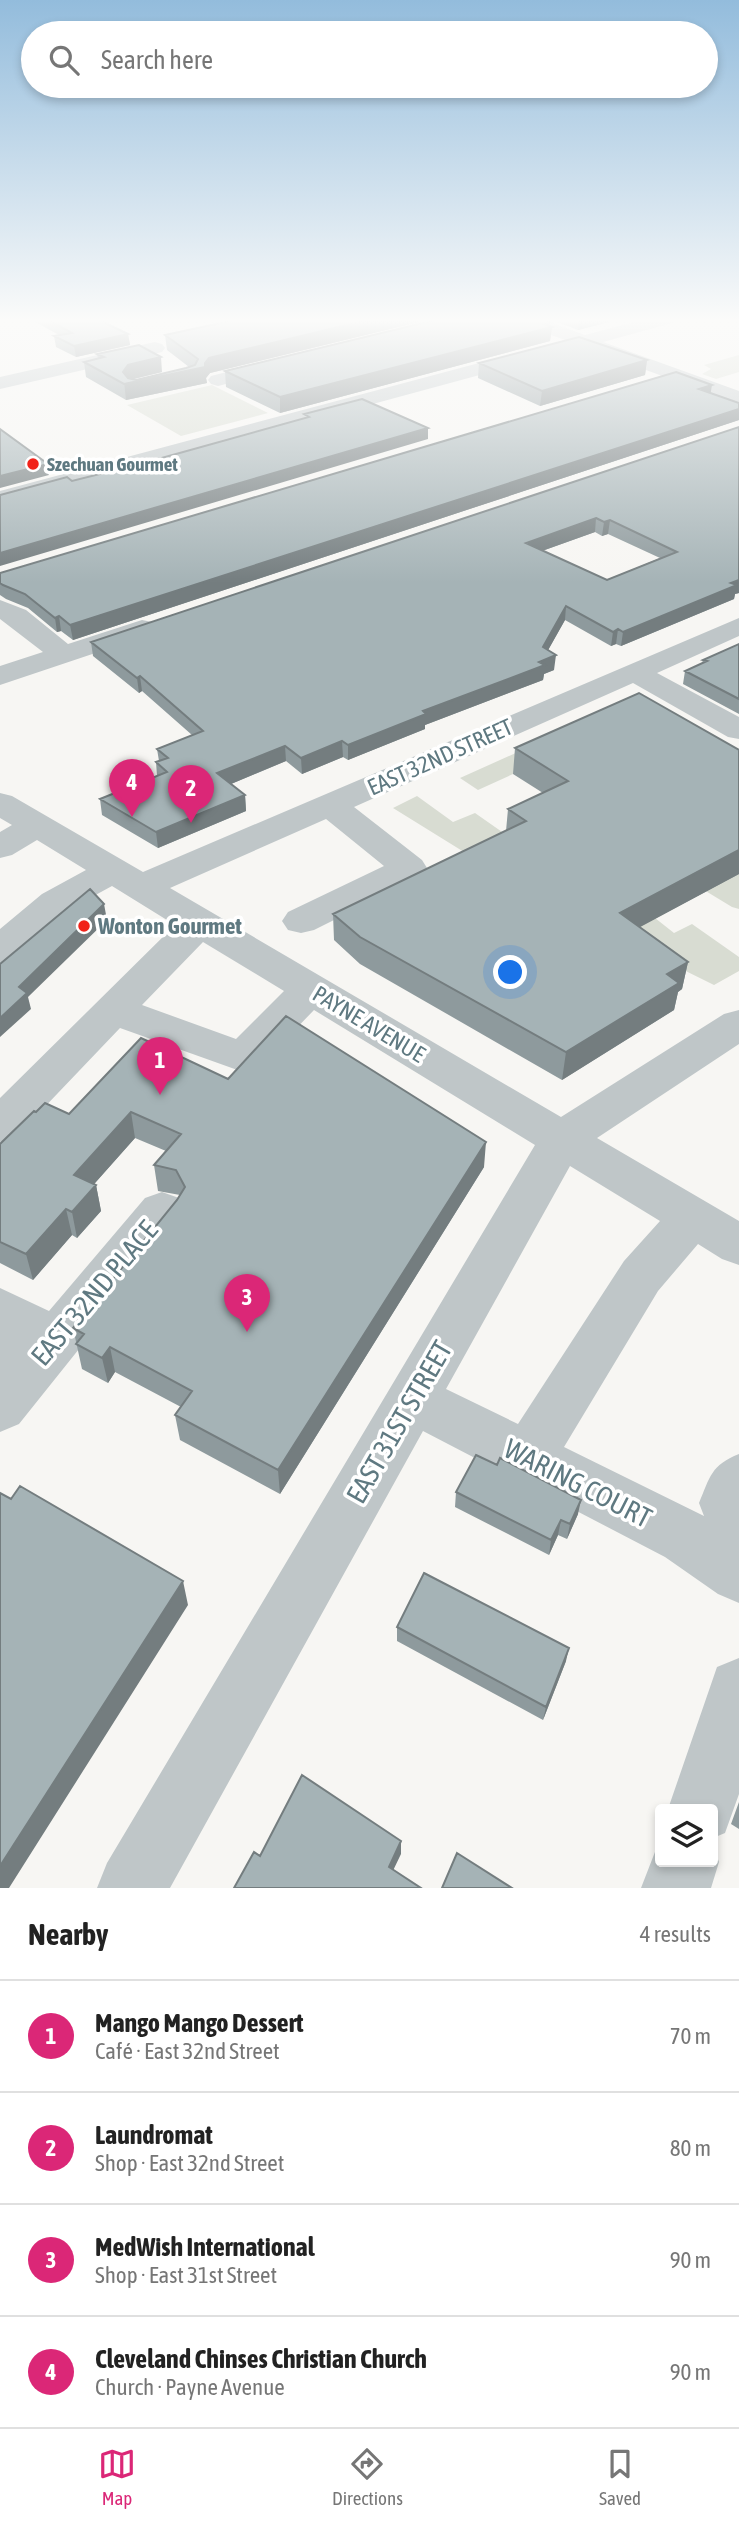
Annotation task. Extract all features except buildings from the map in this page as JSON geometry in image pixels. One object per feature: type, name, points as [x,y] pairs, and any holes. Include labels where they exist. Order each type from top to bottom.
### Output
[{"type":"street","points":[[0,498],[336,407]]},
{"type":"street","points":[[140,440],[169,452]]},
{"type":"street","points":[[81,453],[78,461],[94,472]]},
{"type":"street","points":[[0,608],[16,616],[63,654]]},
{"type":"street","points":[[0,676],[159,622]]},
{"type":"street","name":"EAST 32ND STREET","points":[[0,950],[55,902],[330,805],[739,626]]},
{"type":"street","points":[[635,672],[739,730]]},
{"type":"street","name":"PAYNE AVENUE","points":[[0,803],[739,1245]]},
{"type":"street","points":[[301,921],[409,869],[330,805]]},
{"type":"street","points":[[0,846],[37,825]]},
{"type":"street","points":[[0,1125],[200,922]]},
{"type":"street","points":[[114,1010],[243,1057],[312,989]]},
{"type":"street","name":"EAST 31ST STREET","points":[[132,1888],[562,1139],[739,1024]]},
{"type":"street","name":"EAST 32ND PLACE","points":[[0,1407],[162,1211]]},
{"type":"street","points":[[527,1457],[641,1276],[693,1217]]},
{"type":"street","points":[[0,1310],[36,1329],[0,1373]]},
{"type":"street","name":"WARING COURT","points":[[413,1399],[685,1537],[739,1573]]},
{"type":"street","points":[[739,1481],[727,1503],[739,1512]]},
{"type":"street","points":[[703,1804],[739,1689]]},
{"type":"street","points":[[676,1888],[683,1867]]},
{"type":"shaded area","points":[[131,407],[256,407],[268,413],[181,436]]},
{"type":"shaded area","points":[[638,698],[636,718],[478,790],[460,778]]},
{"type":"shaded area","points":[[417,796],[453,822],[475,813],[638,927],[655,918],[674,933],[692,924],[739,957],[739,971],[714,985],[540,899],[393,808]]},
{"type":"shaded area","points":[[739,872],[739,909],[704,890]]},
{"type":"place","name":"Szechuan Gourmet","points":[[33,464]]},
{"type":"place","name":"Cleveland Chinses Christian Church","points":[[132,817]]},
{"type":"place","name":"Laundromat","points":[[191,823]]},
{"type":"place","name":"Wonton Gourmet","points":[[84,926]]},
{"type":"place","name":"Mango Mango Dessert","points":[[160,1095]]},
{"type":"place","name":"MedWish International","points":[[247,1332]]}]
